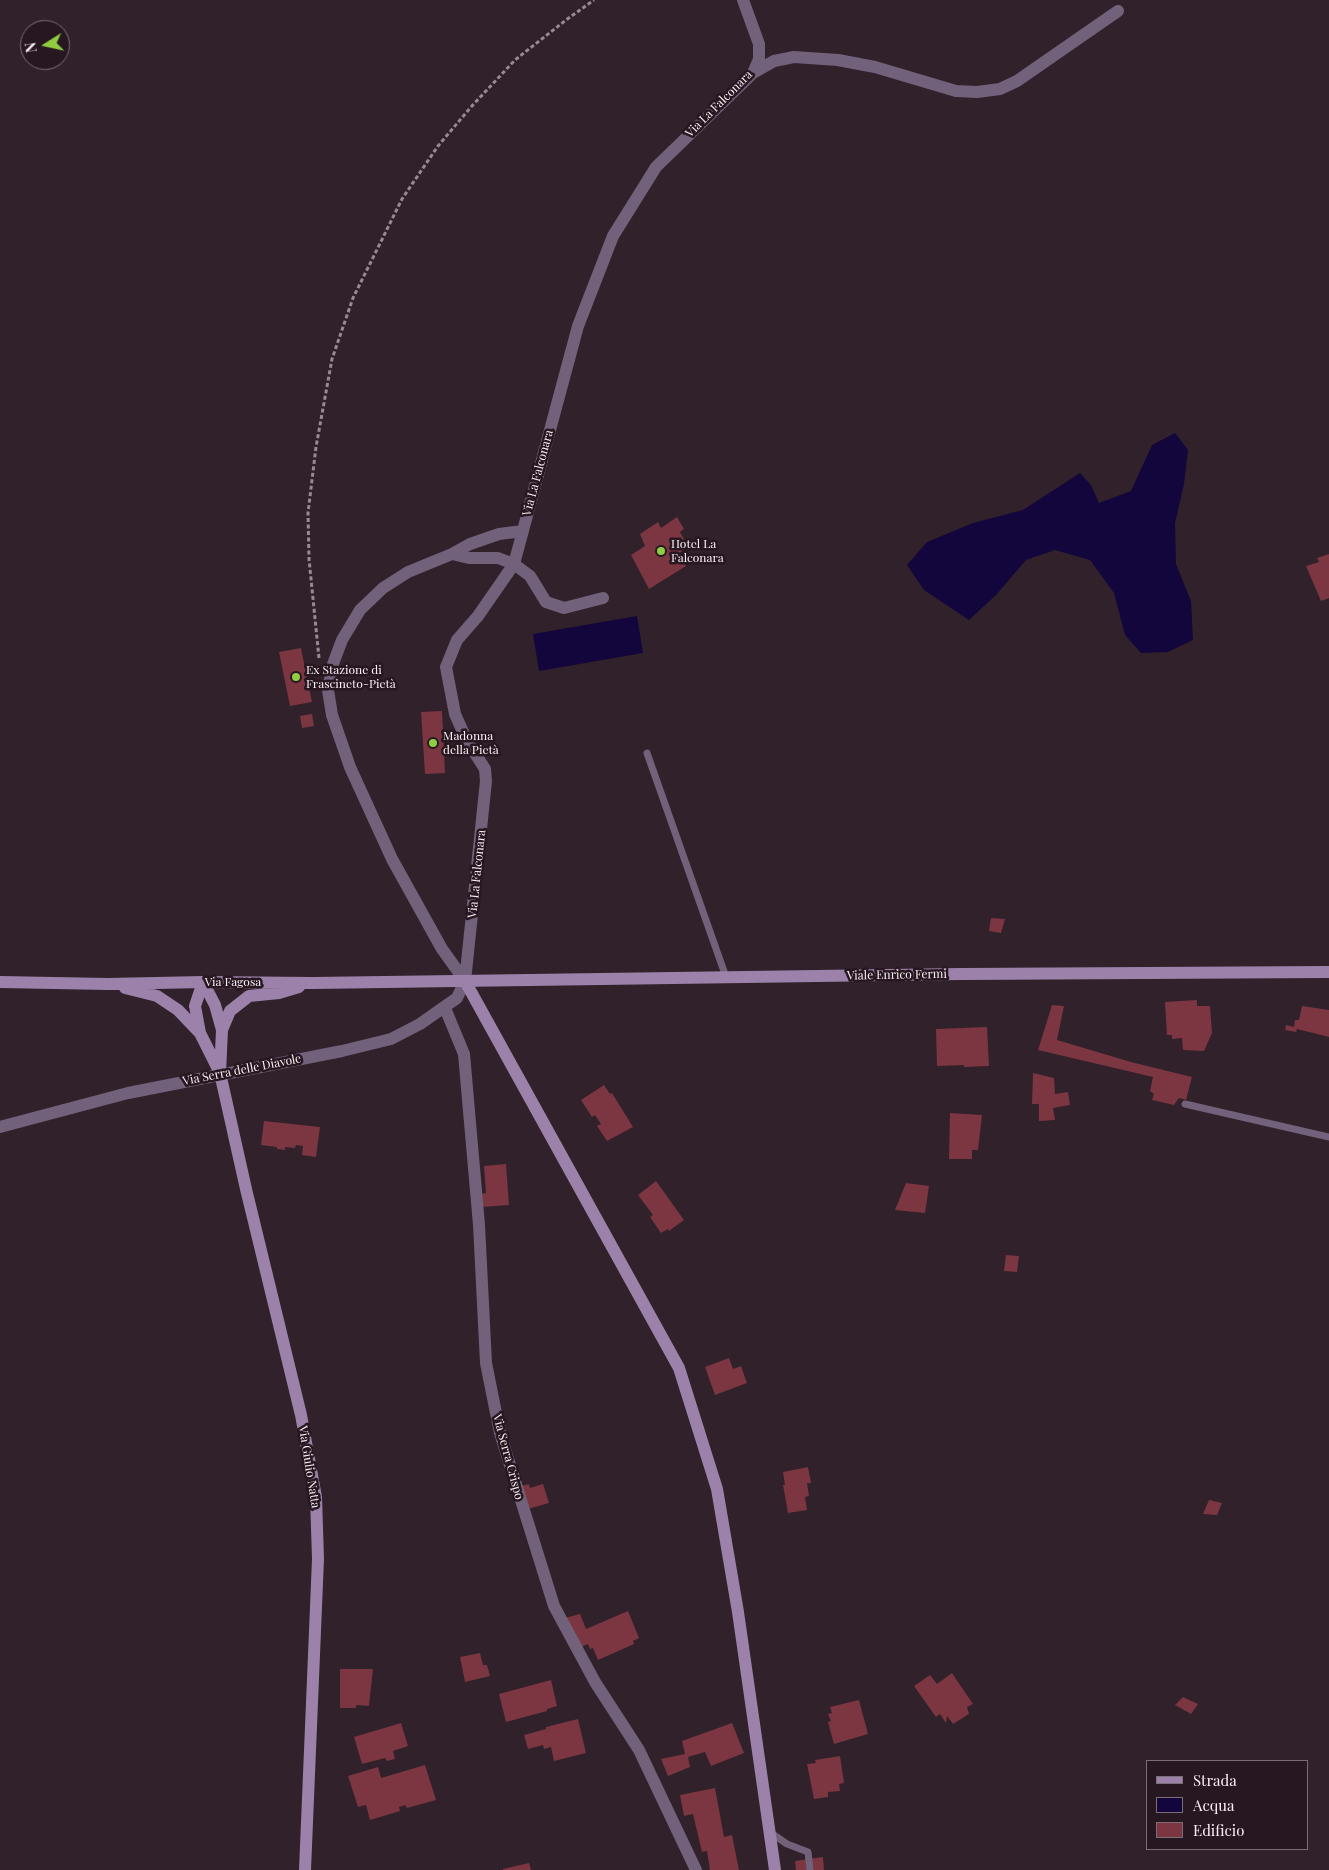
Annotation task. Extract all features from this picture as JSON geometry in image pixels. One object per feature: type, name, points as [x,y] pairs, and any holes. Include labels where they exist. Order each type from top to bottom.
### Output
[{"type":"street","name":"Via La Falconara","points":[[465,981],[486,769],[467,741],[455,714],[446,667],[457,640],[478,616],[514,564],[578,326],[613,236],[656,167],[752,74],[759,59],[759,44],[744,0]]},
{"type":"street","points":[[752,74],[774,61],[794,57],[838,60],[875,67],[956,91],[978,92],[1000,89],[1017,81],[1118,11]]},
{"type":"street","points":[[523,531],[499,534],[470,544],[452,554],[408,572],[383,588],[360,610],[342,640],[333,664],[328,690],[332,715],[350,767],[388,850],[442,949],[465,981],[679,1368],[717,1489],[738,1612],[775,1870]]},
{"type":"street","points":[[452,554],[469,558],[498,558],[514,564],[530,576],[546,602],[564,608],[604,598]]},
{"type":"street","name":"Viale Enrico Fermi","points":[[465,981],[961,974],[1329,972]]},
{"type":"street","name":"Via Fagosa","points":[[0,982],[108,984],[465,981]]},
{"type":"street","name":"Via Serra delle Diavole","points":[[0,1127],[128,1093],[220,1073],[342,1051],[391,1039],[445,1008],[457,998],[465,981]]},
{"type":"street","points":[[203,982],[216,1004],[222,1030],[220,1073]]},
{"type":"street","points":[[203,982],[195,1006],[200,1033],[220,1073]]},
{"type":"street","points":[[222,1030],[230,1011],[249,996],[279,993],[313,983]]},
{"type":"street","points":[[108,984],[157,996],[178,1010],[200,1033]]},
{"type":"street","name":"Via Serra Crispo","points":[[445,1008],[464,1054],[479,1233],[486,1363],[500,1432],[554,1606],[595,1682],[639,1750],[696,1870]]},
{"type":"street","name":"Via Giulio Natta","points":[[220,1073],[301,1415],[316,1497],[318,1559],[306,1870]]},
{"type":"lane","points":[[647,753],[726,977]]},
{"type":"lane","points":[[1185,1104],[1329,1137]]},
{"type":"lane","points":[[770,1833],[787,1844],[808,1852],[810,1870]]},
{"type":"path","points":[[320,665],[309,559],[308,513],[316,448],[332,359],[353,298],[402,199],[438,146],[515,60],[594,0]]},
{"type":"water","points":[[1175,433],[1188,450],[1184,484],[1175,523],[1176,564],[1191,601],[1193,640],[1168,652],[1141,653],[1125,635],[1114,593],[1090,560],[1055,550],[1026,560],[996,595],[969,620],[924,590],[907,565],[927,542],[973,523],[1023,510],[1080,473],[1091,485],[1099,503],[1131,491],[1152,445]]},
{"type":"water","points":[[637,616],[643,653],[539,671],[533,634]]},
{"type":"building","name":"Hotel La Falconara","points":[[677,517],[684,529],[680,532],[689,548],[679,553],[686,566],[649,589],[631,555],[645,546],[640,534],[658,522],[661,528]]},
{"type":"building","points":[[1329,554],[1329,598],[1321,601],[1306,566],[1319,562],[1317,558]]},
{"type":"building","name":"Ex Stazione di Frascineto-Pietà","points":[[301,648],[312,702],[290,706],[279,652]]},
{"type":"building","name":"Madonna della Pietà","points":[[442,711],[445,773],[425,774],[421,712]]},
{"type":"building","points":[[312,714],[314,726],[302,728],[300,716]]},
{"type":"building","points":[[991,918],[1005,919],[1001,933],[989,931]]},
{"type":"building","points":[[1197,1000],[1197,1006],[1210,1006],[1212,1033],[1204,1051],[1183,1050],[1182,1038],[1172,1039],[1172,1035],[1167,1035],[1165,1002]]},
{"type":"building","points":[[1052,1005],[1064,1006],[1057,1040],[1131,1062],[1192,1077],[1186,1100],[1179,1098],[1174,1105],[1152,1100],[1154,1094],[1150,1091],[1153,1077],[1038,1050]]},
{"type":"building","points":[[1302,1006],[1329,1010],[1329,1037],[1297,1029],[1296,1032],[1285,1030],[1286,1025],[1294,1027],[1295,1020],[1299,1020]]},
{"type":"building","points":[[987,1027],[989,1066],[937,1066],[936,1029]]},
{"type":"building","points":[[1033,1073],[1054,1078],[1055,1094],[1068,1092],[1070,1105],[1053,1108],[1055,1120],[1039,1121],[1039,1104],[1032,1104]]},
{"type":"building","points":[[604,1085],[610,1094],[612,1093],[633,1127],[607,1141],[597,1126],[601,1124],[595,1115],[592,1117],[581,1100]]},
{"type":"building","points":[[950,1113],[982,1115],[978,1150],[972,1150],[972,1159],[949,1159]]},
{"type":"building","points":[[264,1121],[320,1127],[316,1157],[302,1155],[303,1146],[296,1145],[295,1148],[285,1147],[285,1150],[261,1145]]},
{"type":"building","points":[[506,1164],[509,1205],[481,1207],[480,1194],[486,1193],[484,1166]]},
{"type":"building","points":[[656,1181],[684,1220],[669,1231],[668,1229],[661,1233],[650,1217],[653,1215],[638,1195]]},
{"type":"building","points":[[906,1183],[929,1186],[925,1213],[895,1210]]},
{"type":"building","points":[[1006,1255],[1019,1256],[1017,1272],[1004,1271]]},
{"type":"building","points":[[729,1358],[733,1369],[741,1366],[747,1383],[715,1395],[705,1367]]},
{"type":"building","points":[[808,1467],[811,1483],[807,1483],[809,1496],[805,1497],[807,1510],[788,1513],[783,1485],[785,1485],[783,1472]]},
{"type":"building","points":[[529,1484],[530,1488],[543,1484],[549,1503],[524,1510],[517,1487]]},
{"type":"building","points":[[1209,1500],[1222,1503],[1217,1515],[1203,1514]]},
{"type":"building","points":[[628,1611],[639,1638],[633,1641],[634,1644],[598,1660],[593,1648],[590,1649],[588,1644],[578,1648],[565,1618],[580,1614],[586,1629]]},
{"type":"building","points":[[480,1653],[483,1665],[487,1665],[490,1676],[465,1682],[460,1657]]},
{"type":"building","points":[[340,1669],[373,1669],[369,1706],[356,1705],[356,1708],[340,1708]]},
{"type":"building","points":[[952,1673],[973,1704],[967,1707],[969,1714],[953,1724],[947,1716],[946,1723],[940,1714],[936,1717],[914,1686],[930,1675],[937,1684]]},
{"type":"building","points":[[551,1680],[557,1706],[547,1709],[547,1711],[506,1722],[499,1694]]},
{"type":"building","points":[[1183,1697],[1198,1704],[1191,1714],[1175,1705]]},
{"type":"building","points":[[859,1700],[868,1734],[834,1744],[828,1722],[831,1721],[828,1714],[832,1713],[830,1707]]},
{"type":"building","points":[[578,1719],[586,1753],[554,1761],[551,1747],[544,1749],[543,1745],[528,1749],[524,1735]]},
{"type":"building","points":[[401,1723],[408,1746],[393,1751],[395,1759],[387,1761],[385,1758],[362,1764],[354,1737]]},
{"type":"building","points":[[732,1723],[744,1753],[711,1766],[705,1752],[688,1757],[690,1767],[668,1776],[661,1759],[685,1754],[682,1741]]},
{"type":"building","points":[[840,1756],[844,1783],[839,1784],[840,1791],[828,1792],[828,1797],[814,1799],[807,1764],[816,1763],[815,1760]]},
{"type":"building","points":[[425,1765],[436,1800],[407,1808],[405,1805],[399,1807],[400,1811],[370,1820],[366,1805],[358,1807],[348,1776],[378,1767],[381,1778]]},
{"type":"building","points":[[715,1788],[724,1837],[732,1835],[739,1870],[710,1870],[707,1851],[702,1852],[693,1814],[684,1816],[680,1795]]},
{"type":"building","points":[[823,1857],[824,1870],[796,1870],[795,1861]]},
{"type":"building","points":[[529,1863],[531,1870],[503,1870],[503,1869]]},
{"type":"place","name":"Hotel La Falconara","points":[[661,551]]},
{"type":"place","name":"Ex Stazione di Frascineto-Pietà","points":[[296,677]]},
{"type":"place","name":"Madonna della Pietà","points":[[433,743]]}]
